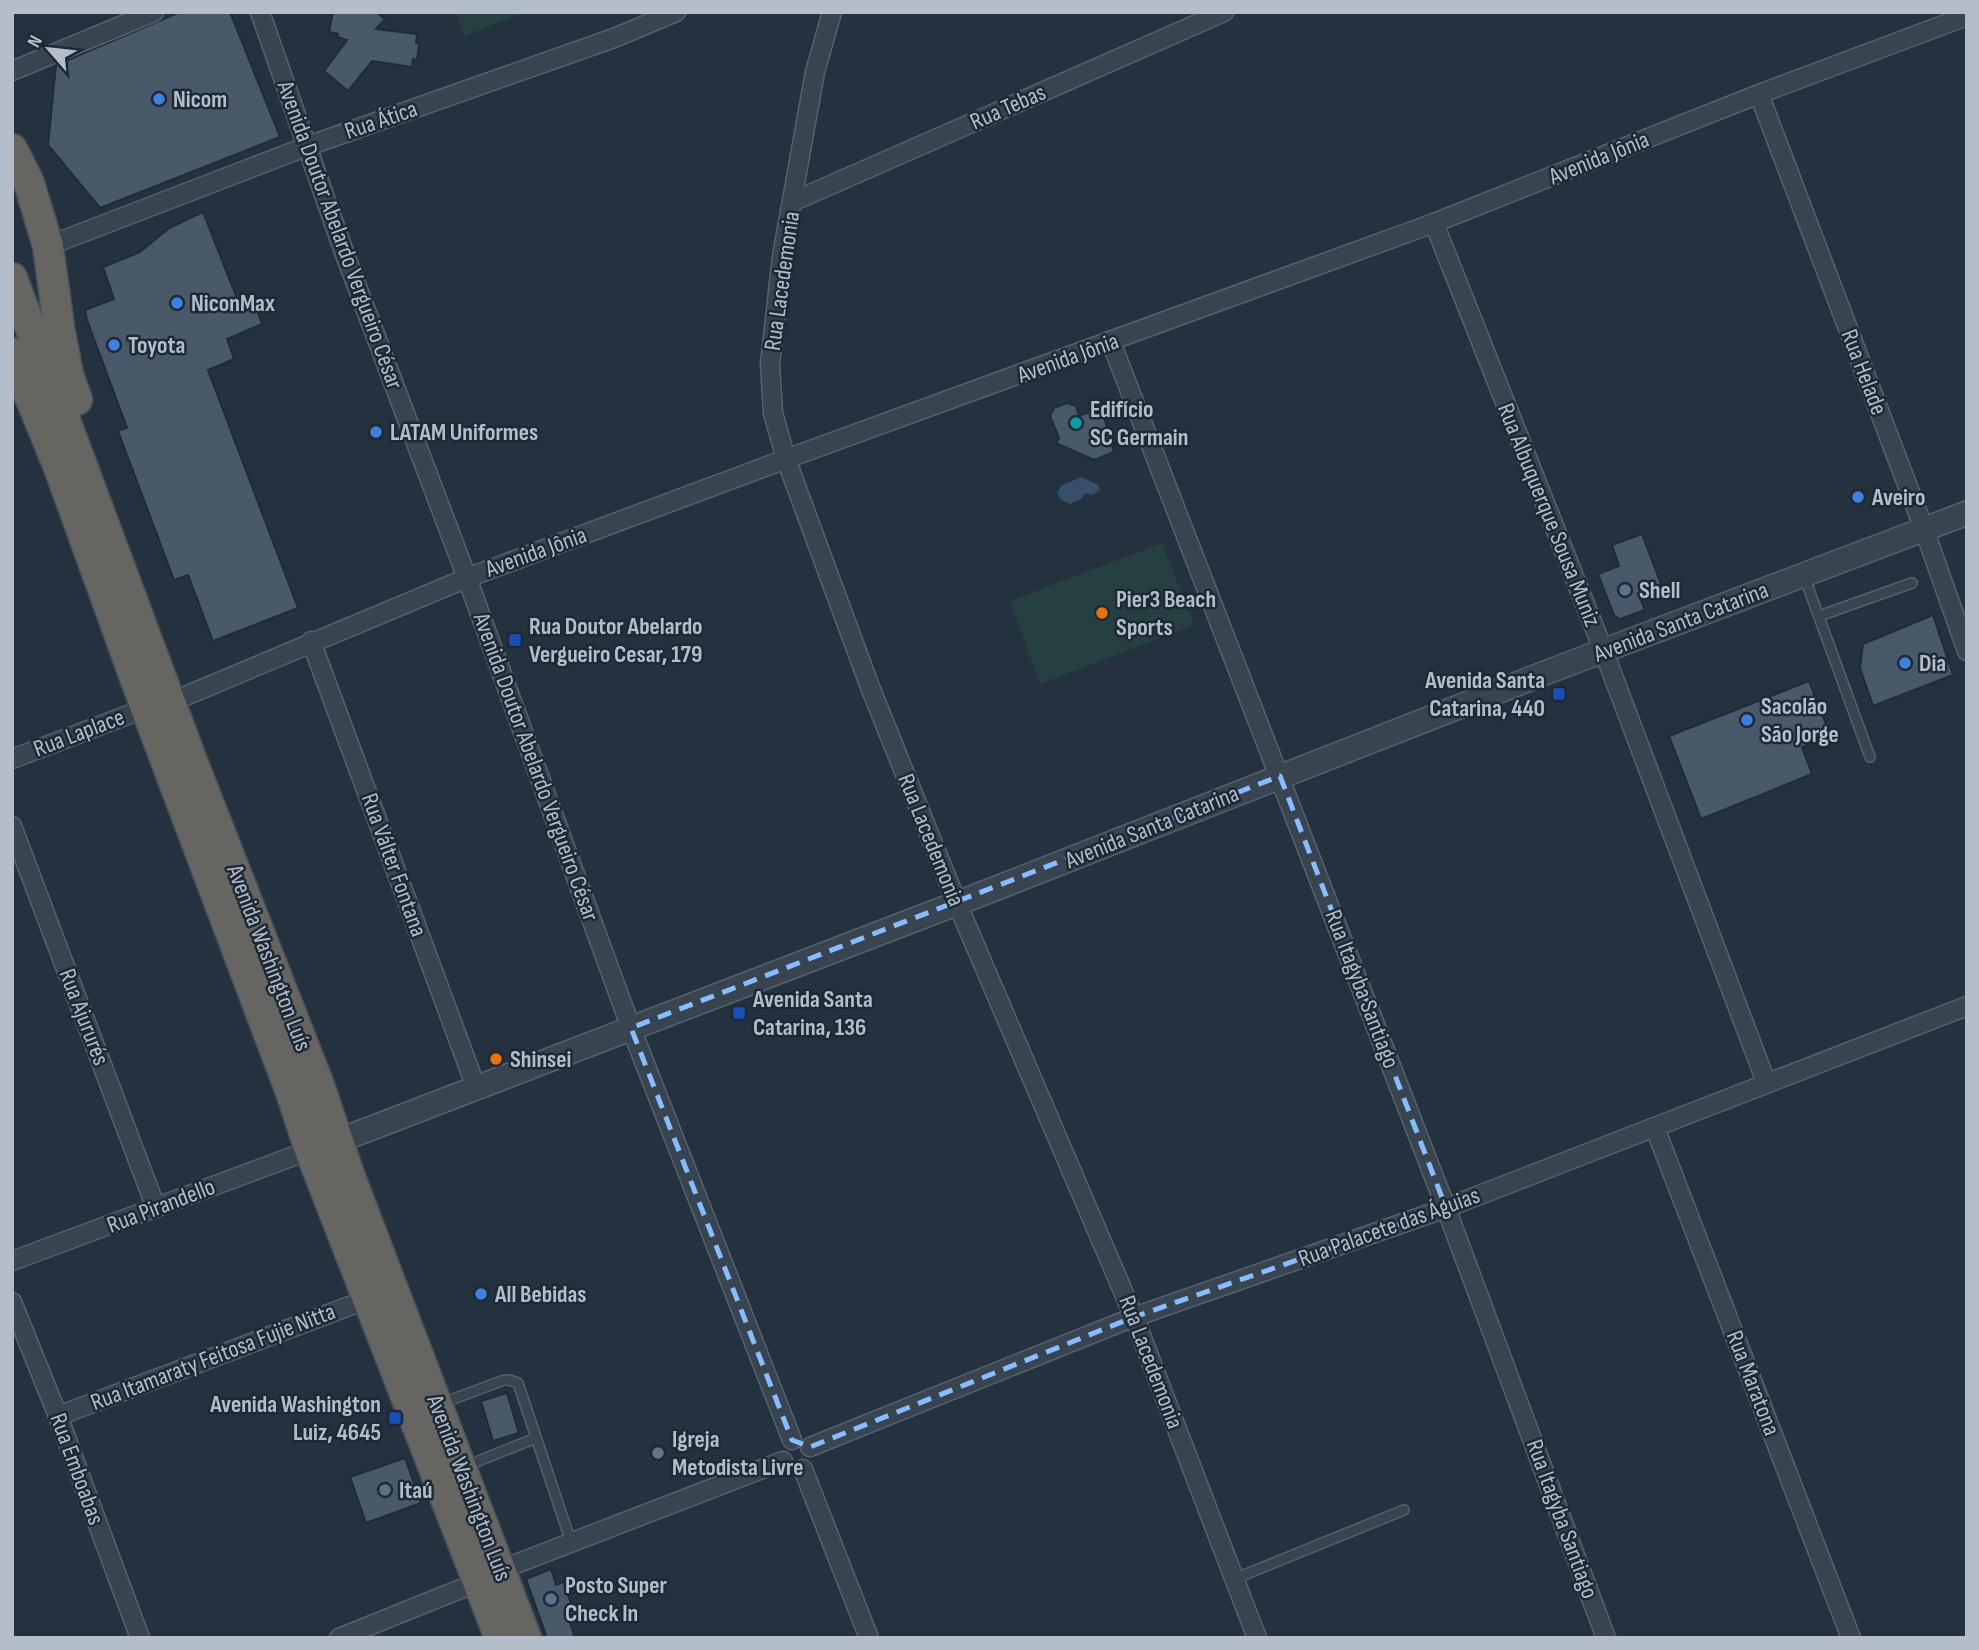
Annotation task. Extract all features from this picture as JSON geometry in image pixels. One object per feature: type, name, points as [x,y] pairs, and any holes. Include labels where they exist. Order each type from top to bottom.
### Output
[{"type":"highway","points":[[12,149],[29,183],[48,246],[68,374],[79,406],[68,459]]},
{"type":"highway","name":"Avenida Washington Luís","points":[[12,278],[52,384],[68,459],[158,705],[310,1150],[368,1298],[489,1576],[526,1638]]},
{"type":"highway","name":"Avenida Washington Luís","points":[[12,353],[41,424],[68,459]]},
{"type":"highway","points":[[12,402],[68,459]]},
{"type":"highway","name":"Avenida Washington Luís","points":[[158,705],[319,1084],[461,1468],[489,1576],[500,1638]]},
{"type":"street","points":[[12,71],[154,12]]},
{"type":"street","name":"Avenida Doutor Abelardo Vergueiro César","points":[[260,12],[344,252],[467,578],[631,1028],[792,1440]]},
{"type":"street","name":"Rua Ática","points":[[48,246],[308,145],[614,38],[676,12]]},
{"type":"street","name":"Rua Lacedemonia","points":[[832,12],[815,72],[782,256],[771,364],[773,413],[786,459],[870,687],[957,903],[1134,1317],[1257,1638]]},
{"type":"street","name":"Rua Tebas","points":[[792,202],[1224,12]]},
{"type":"street","name":"Avenida Jônia","points":[[158,705],[467,578],[1434,223],[1759,94],[1967,16]]},
{"type":"street","name":"Rua Helade","points":[[1759,94],[1924,529],[1967,651]]},
{"type":"street","name":"Rua Albuquerque Sousa Muniz","points":[[1434,223],[1604,652],[1766,1082]]},
{"type":"street","name":"Rua Itagyba Santiago","points":[[1111,342],[1446,1208],[1606,1638]]},
{"type":"street","name":"Avenida Santa Catarina","points":[[338,1141],[477,1090],[1280,776],[1967,513]]},
{"type":"street","name":"Rua Válter Fontana","points":[[311,641],[477,1090]]},
{"type":"street","name":"Rua Laplace","points":[[12,759],[158,705]]},
{"type":"street","name":"Rua Ajururés","points":[[12,826],[156,1208]]},
{"type":"street","name":"Rua Palacete das Águias","points":[[810,1447],[1134,1317],[1446,1208],[1967,1006]]},
{"type":"street","name":"Rua Maratona","points":[[1655,1128],[1851,1638]]},
{"type":"street","name":"Rua Pirandello","points":[[12,1261],[310,1150]]},
{"type":"street","name":"Rua Itamaraty Feitosa Fujie Nitta","points":[[58,1416],[368,1298]]},
{"type":"street","name":"Rua Emboabas","points":[[12,1301],[58,1416],[139,1638]]},
{"type":"street","points":[[792,1440],[802,1440],[810,1447],[813,1457],[803,1469],[793,1470],[783,1461],[782,1451],[792,1440]]},
{"type":"street","points":[[339,1638],[571,1542],[783,1461]]},
{"type":"street","points":[[803,1469],[869,1638]]},
{"type":"lane","points":[[1804,576],[1870,757]]},
{"type":"lane","points":[[1819,616],[1912,583]]},
{"type":"lane","points":[[437,1405],[504,1380],[518,1383],[571,1542]]},
{"type":"lane","points":[[461,1468],[536,1438]]},
{"type":"lane","points":[[1234,1580],[1404,1510]]},
{"type":"highlighted area","points":[[1280,776],[1446,1208],[1134,1317],[810,1447],[792,1440],[631,1028]]},
{"type":"green space","points":[[456,12],[526,12],[464,36]]},
{"type":"green space","name":"Pier3 Beach Sports","points":[[1162,543],[1194,625],[1040,684],[1010,601]]},
{"type":"water","points":[[1082,477],[1098,485],[1100,490],[1092,495],[1085,493],[1081,499],[1070,504],[1061,500],[1057,493],[1062,485]]},
{"type":"building","name":"Nicom","points":[[180,12],[230,12],[280,137],[100,208],[48,145],[56,65]]},
{"type":"building","points":[[333,12],[376,12],[385,19],[376,29],[417,34],[417,60],[413,59],[412,67],[372,61],[348,91],[324,71],[347,40],[329,32]]},
{"type":"building","points":[[203,212],[240,306],[254,301],[262,324],[227,339],[234,359],[208,370],[298,608],[213,641],[188,575],[174,580],[118,431],[127,428],[85,310],[114,299],[103,267],[140,252],[169,228]]},
{"type":"building","name":"Edifício SC Germain","points":[[1067,403],[1076,406],[1079,416],[1094,410],[1103,413],[1114,452],[1094,460],[1056,443],[1059,438],[1050,416],[1054,408]]},
{"type":"building","name":"Shell","points":[[1642,534],[1661,584],[1638,593],[1645,610],[1620,619],[1614,615],[1598,574],[1619,566],[1612,545]]},
{"type":"building","name":"Dia","points":[[1933,615],[1953,675],[1873,706],[1860,668],[1863,644]]},
{"type":"building","points":[[1809,681],[1830,735],[1802,747],[1812,774],[1701,819],[1669,736]]},
{"type":"building","points":[[507,1393],[519,1433],[493,1441],[481,1401]]},
{"type":"building","name":"Itaú","points":[[405,1458],[421,1503],[366,1523],[350,1477]]},
{"type":"building","name":"Posto Super Check In","points":[[551,1569],[556,1585],[563,1582],[575,1614],[568,1616],[575,1638],[547,1638],[526,1579]]},
{"type":"place","name":"Nicom","points":[[159,99]]},
{"type":"place","name":"NiconMax","points":[[177,303]]},
{"type":"place","name":"Toyota","points":[[114,345]]},
{"type":"place","name":"Edifício SC Germain","points":[[1076,423]]},
{"type":"place","name":"LATAM Uniformes","points":[[376,432]]},
{"type":"place","name":"Aveiro","points":[[1858,497]]},
{"type":"place","name":"Shell","points":[[1625,590]]},
{"type":"place","name":"Pier3 Beach Sports","points":[[1102,613]]},
{"type":"place","name":"Rua Doutor Abelardo Vergueiro Cesar, 179","points":[[515,640]]},
{"type":"place","name":"Dia","points":[[1905,663]]},
{"type":"place","name":"Avenida Santa Catarina, 440","points":[[1559,694]]},
{"type":"place","name":"Sacolão São Jorge","points":[[1747,720]]},
{"type":"place","name":"Avenida Santa Catarina, 136","points":[[739,1013]]},
{"type":"place","name":"Shinsei","points":[[496,1059]]},
{"type":"place","name":"All Bebidas","points":[[481,1294]]},
{"type":"place","name":"Avenida Washington Luiz, 4645","points":[[395,1418]]},
{"type":"place","name":"Igreja Metodista Livre","points":[[658,1453]]},
{"type":"place","name":"Itaú","points":[[385,1490]]},
{"type":"place","name":"Posto Super Check In","points":[[551,1599]]}]
